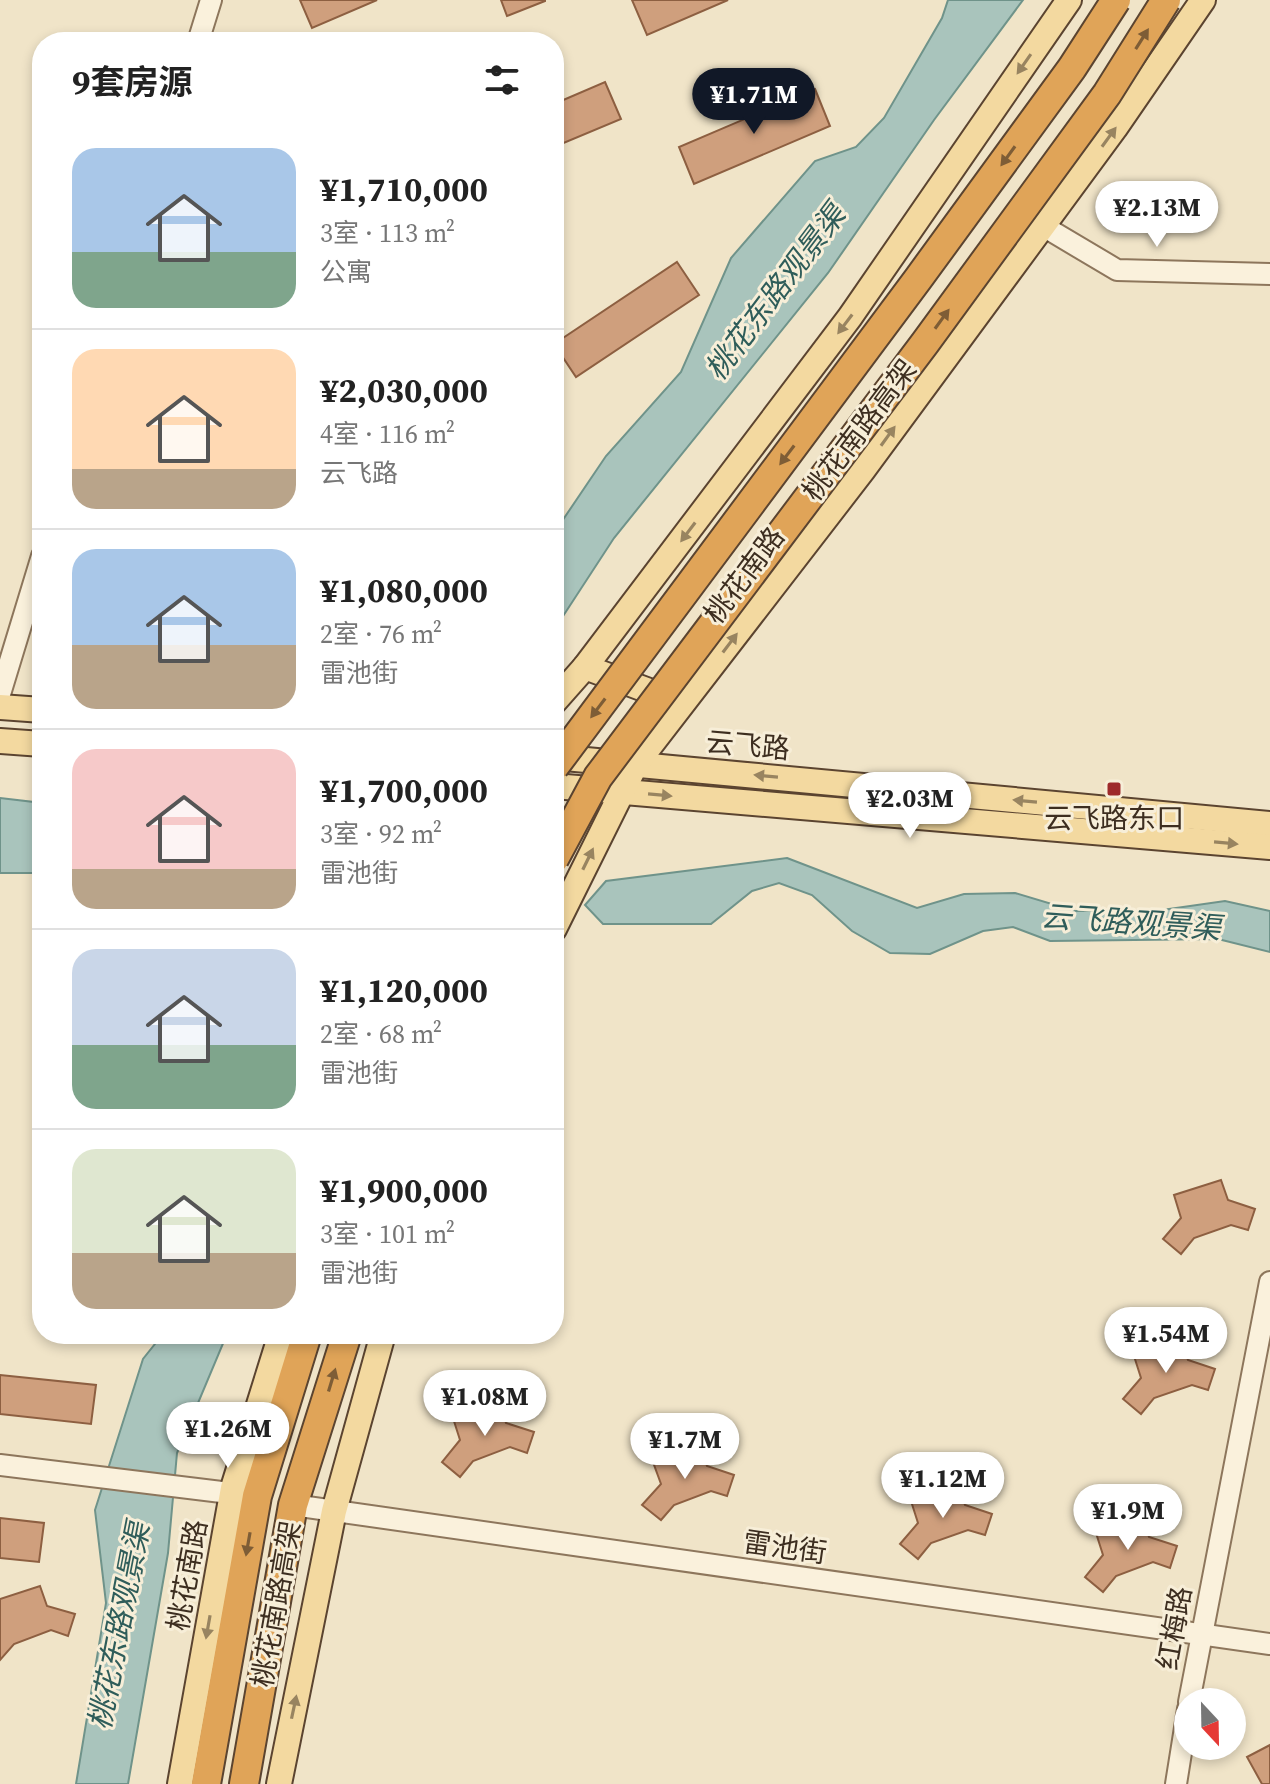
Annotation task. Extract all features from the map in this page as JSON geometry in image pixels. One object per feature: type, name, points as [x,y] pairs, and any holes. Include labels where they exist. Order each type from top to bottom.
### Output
[{"type":"highway","name":"桃花南路高架","points":[[564,754],[918,279],[1072,68],[1116,0]]},
{"type":"highway","name":"桃花南路高架","points":[[564,840],[598,777],[925,343],[1107,94],[1166,0]]},
{"type":"highway","name":"桃花南路高架","points":[[206,1784],[245,1494],[303,1344]]},
{"type":"highway","name":"桃花南路高架","points":[[244,1784],[293,1505],[344,1344]]},
{"type":"main road","points":[[564,691],[850,317],[1069,0]]},
{"type":"main road","name":"桃花南路","points":[[564,908],[636,764],[863,470],[1043,226],[1203,0]]},
{"type":"main road","points":[[585,667],[683,704]]},
{"type":"main road","points":[[0,707],[32,709]]},
{"type":"main road","points":[[0,741],[32,743]]},
{"type":"main road","name":"云飞路","points":[[564,758],[1270,824]]},
{"type":"main road","name":"云飞路","points":[[564,787],[1270,847]]},
{"type":"main road","name":"桃花南路","points":[[180,1784],[279,1344]]},
{"type":"main road","points":[[279,1784],[334,1511],[380,1344]]},
{"type":"street","points":[[201,32],[211,0]]},
{"type":"street","points":[[1043,226],[1117,270],[1270,274]]},
{"type":"street","points":[[0,694],[32,589]]},
{"type":"street","name":"红梅路","points":[[1191,1688],[1270,1282]]},
{"type":"street","points":[[0,1465],[245,1494]]},
{"type":"street","name":"雷池街","points":[[293,1505],[1270,1644]]},
{"type":"street","name":"红梅路","points":[[1176,1784],[1180,1760]]},
{"type":"water","name":"桃花东路观景渠","points":[[948,0],[1023,0],[934,120],[828,273],[614,538],[564,615],[564,518],[606,456],[681,372],[731,258],[815,161],[856,147],[884,118],[942,18]]},
{"type":"water","points":[[0,798],[32,802],[32,873],[0,873]]},
{"type":"water","name":"云飞路观景渠","points":[[787,858],[917,908],[964,894],[1015,893],[1075,911],[1162,910],[1225,901],[1270,911],[1270,952],[1218,939],[1050,941],[1013,927],[983,931],[930,954],[890,953],[852,931],[812,895],[779,883],[752,891],[711,924],[603,924],[585,905],[606,881]]},
{"type":"water","name":"桃花东路观景渠","points":[[155,1344],[223,1344],[177,1453],[168,1553],[128,1784],[76,1784],[106,1603],[95,1510],[143,1359]]},
{"type":"building","points":[[300,0],[377,0],[312,28]]},
{"type":"building","points":[[501,0],[545,0],[545,1],[507,16]]},
{"type":"building","points":[[632,0],[728,0],[647,35]]},
{"type":"building","points":[[605,82],[621,119],[564,143],[564,100]]},
{"type":"building","points":[[815,89],[830,126],[694,184],[679,147]]},
{"type":"building","points":[[677,262],[699,295],[576,377],[564,359],[564,337]]},
{"type":"building","points":[[1221,1180],[1228,1200],[1255,1209],[1248,1230],[1231,1225],[1194,1238],[1181,1254],[1163,1239],[1181,1218],[1174,1195]]},
{"type":"building","points":[[1181,1340],[1188,1360],[1215,1369],[1208,1390],[1192,1385],[1154,1398],[1141,1414],[1123,1399],[1141,1378],[1134,1356]]},
{"type":"building","points":[[0,1375],[96,1385],[91,1424],[0,1414]]},
{"type":"building","points":[[500,1403],[506,1423],[534,1432],[527,1453],[510,1447],[473,1461],[460,1477],[442,1462],[460,1440],[453,1418]]},
{"type":"building","points":[[700,1446],[707,1466],[734,1475],[727,1496],[711,1491],[674,1505],[661,1520],[642,1505],[661,1484],[653,1462]]},
{"type":"building","points":[[958,1485],[965,1505],[992,1514],[985,1535],[968,1530],[931,1543],[918,1559],[900,1544],[918,1523],[911,1501]]},
{"type":"building","points":[[1143,1517],[1149,1537],[1177,1546],[1170,1568],[1153,1562],[1116,1576],[1103,1592],[1085,1577],[1103,1555],[1096,1533]]},
{"type":"building","points":[[0,1518],[44,1523],[39,1562],[0,1558]]},
{"type":"building","points":[[40,1586],[47,1606],[75,1614],[68,1636],[51,1630],[14,1644],[0,1660],[0,1599]]},
{"type":"building","points":[[1270,1745],[1270,1784],[1262,1784],[1247,1757]]},
{"type":"place","name":"云飞路东口","points":[[1114,789]]}]
